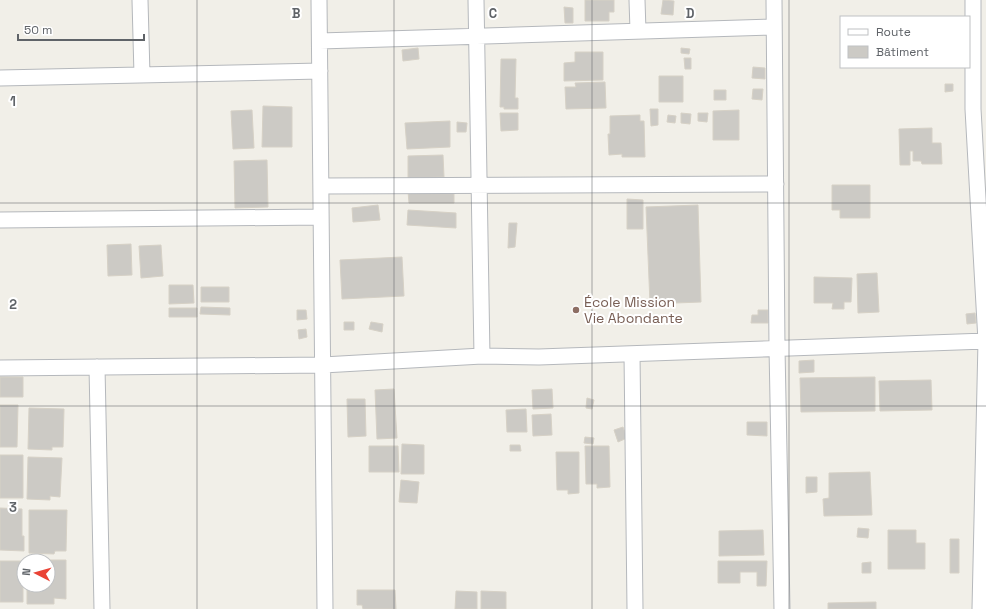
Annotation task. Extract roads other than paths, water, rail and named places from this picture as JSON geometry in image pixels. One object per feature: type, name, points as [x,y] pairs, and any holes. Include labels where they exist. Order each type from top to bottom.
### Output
[{"type":"street","points":[[140,0],[142,75]]},
{"type":"street","points":[[319,0],[325,609]]},
{"type":"street","points":[[476,0],[482,356]]},
{"type":"street","points":[[637,0],[638,31]]},
{"type":"street","points":[[774,0],[777,348],[782,609]]},
{"type":"street","points":[[972,0],[973,108],[986,341],[980,609]]},
{"type":"street","points":[[320,41],[774,27]]},
{"type":"street","points":[[0,78],[320,70]]},
{"type":"street","points":[[321,186],[776,184]]},
{"type":"street","points":[[0,220],[322,217]]},
{"type":"street","points":[[0,368],[323,365],[482,356],[539,357],[986,341]]},
{"type":"street","points":[[632,354],[636,609]]},
{"type":"street","points":[[97,367],[102,609]]},
{"type":"place","name":"École Mission Vie Abondante","points":[[576,310]]}]
